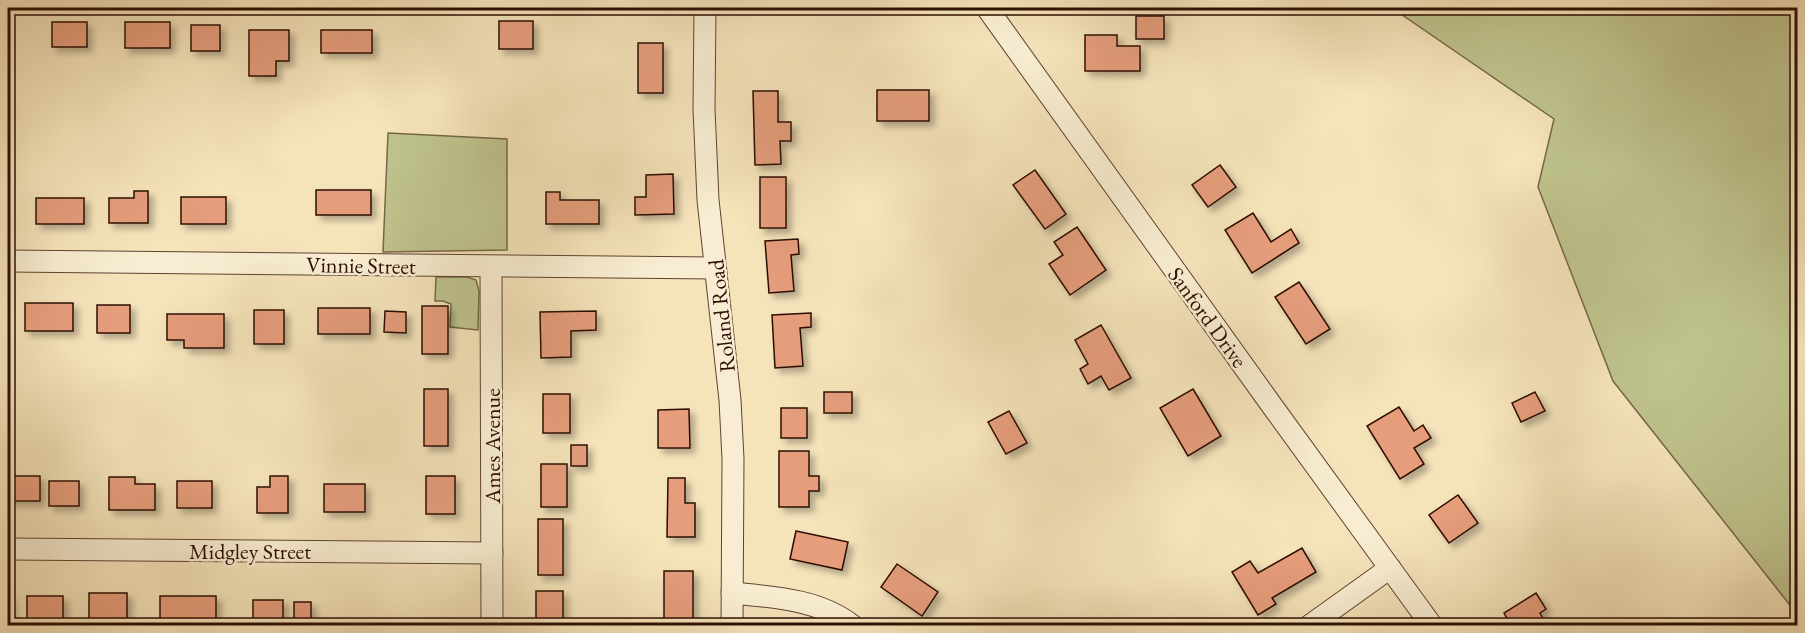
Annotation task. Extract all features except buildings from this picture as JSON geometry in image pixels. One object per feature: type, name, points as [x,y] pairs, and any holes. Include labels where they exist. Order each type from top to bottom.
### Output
[{"type":"street","name":"Roland Road","points":[[705,8],[705,157],[734,459],[732,626]]},
{"type":"street","name":"Sanford Drive","points":[[987,8],[1432,626]]},
{"type":"street","name":"Vinnie Street","points":[[8,261],[715,268]]},
{"type":"street","name":"Ames Avenue","points":[[491,267],[492,626]]},
{"type":"street","name":"Midgley Street","points":[[8,549],[492,553]]},
{"type":"street","points":[[1309,626],[1390,568]]},
{"type":"street","points":[[732,593],[790,599],[822,608],[853,626]]},
{"type":"green space","points":[[1392,8],[1797,8],[1797,614],[1613,381],[1538,187],[1554,119]]},
{"type":"green space","points":[[388,133],[507,139],[507,250],[383,252]]},
{"type":"green space","points":[[436,277],[467,277],[476,280],[479,291],[478,330],[450,327],[451,304],[435,301]]}]
